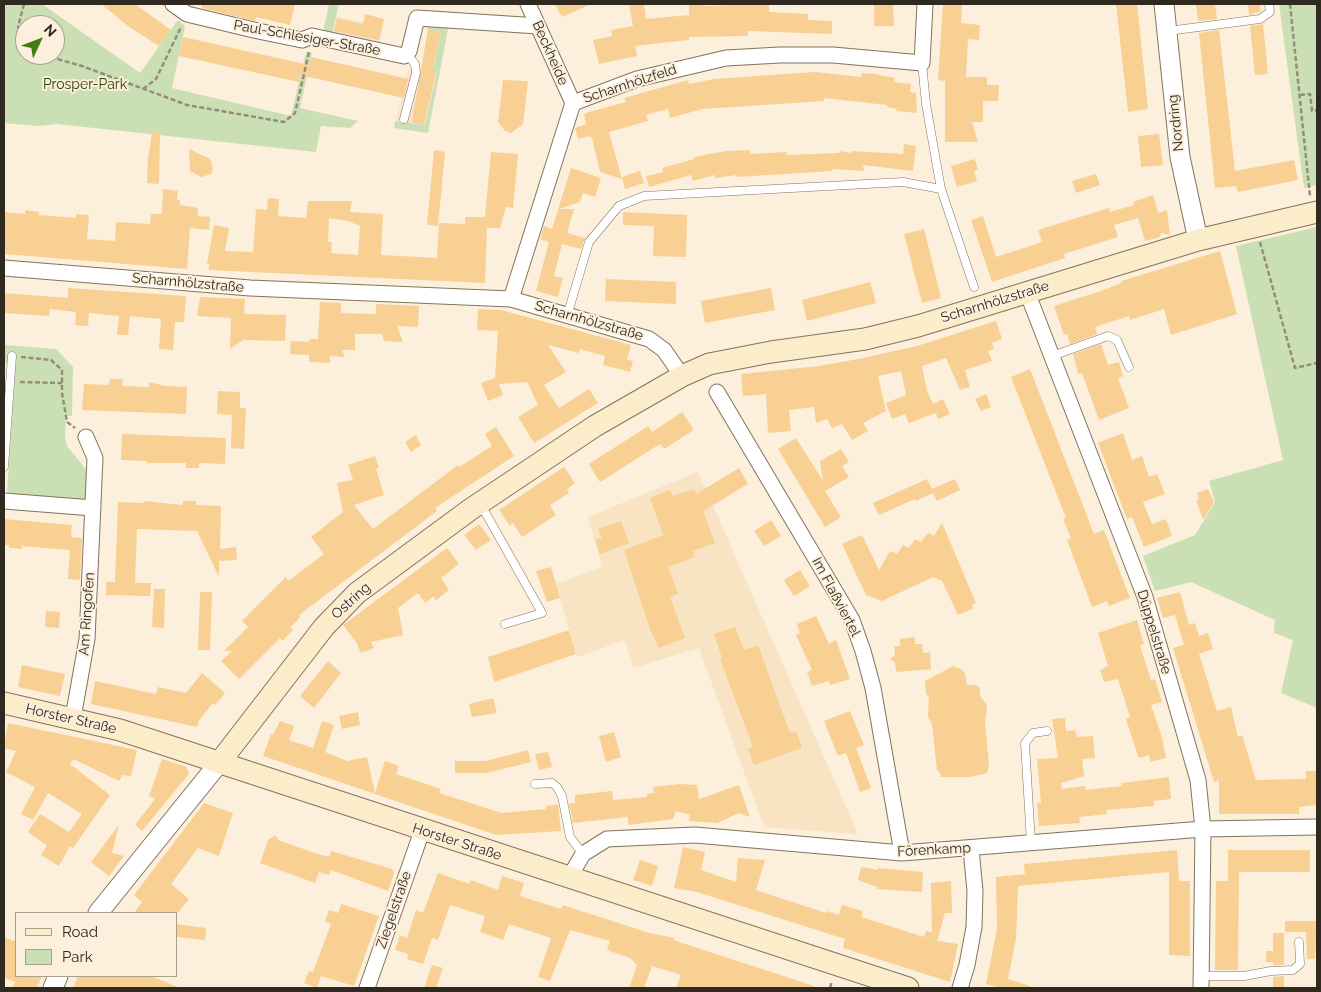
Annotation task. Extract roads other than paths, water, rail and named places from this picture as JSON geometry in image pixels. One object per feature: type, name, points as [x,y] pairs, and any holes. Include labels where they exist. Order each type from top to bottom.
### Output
[{"type":"main road","name":"Scharnhölzstraße","points":[[682,376],[709,364],[771,352],[865,339],[918,326],[1198,240],[1315,213]]},
{"type":"main road","name":"Ostring","points":[[219,763],[339,610],[357,593],[480,503],[595,426],[682,376]]},
{"type":"main road","name":"Horster Straße","points":[[4,703],[120,730],[422,831],[908,988]]},
{"type":"street","name":"Paul-Schlesiger-Straße","points":[[173,4],[187,14],[302,40],[312,36],[404,56],[407,54]]},
{"type":"street","name":"Beckheide","points":[[528,4],[573,102]]},
{"type":"street","points":[[922,63],[925,4]]},
{"type":"street","name":"Nordring","points":[[1164,4],[1180,158],[1198,240]]},
{"type":"street","points":[[407,54],[417,18],[538,26]]},
{"type":"street","name":"Scharnhölzfeld","points":[[512,299],[573,102],[637,79],[726,58],[832,55],[922,63]]},
{"type":"street","name":"Scharnhölzstraße","points":[[4,268],[250,288],[512,299],[649,338],[664,350],[682,376]]},
{"type":"street","name":"Düppelstraße","points":[[1027,292],[1145,597],[1198,780],[1203,829],[1202,982]]},
{"type":"street","name":"Im Flaßviertel","points":[[717,392],[852,620],[873,688],[902,853]]},
{"type":"street","name":"Am Ringofen","points":[[73,718],[87,638],[93,508],[95,458],[86,436]]},
{"type":"street","points":[[4,501],[93,508]]},
{"type":"street","name":"Ostring","points":[[99,912],[219,763]]},
{"type":"street","name":"Förenkamp","points":[[569,878],[583,854],[607,840],[694,835],[902,853],[973,849],[1203,829],[1317,827]]},
{"type":"street","name":"Ziegelstraße","points":[[367,988],[422,831]]},
{"type":"street","points":[[960,988],[967,965],[974,927],[973,849]]},
{"type":"lane","points":[[1167,31],[1260,19],[1270,12],[1269,4]]},
{"type":"lane","points":[[404,119],[416,73],[415,64],[407,54]]},
{"type":"lane","points":[[567,316],[589,242],[619,206],[644,196],[903,182],[941,189],[926,104],[922,63]]},
{"type":"lane","name":"Scharnhölzstraße","points":[[941,189],[974,287]]},
{"type":"lane","points":[[1052,356],[1108,336],[1118,340],[1129,366]]},
{"type":"lane","points":[[4,467],[12,356]]},
{"type":"lane","points":[[480,503],[542,613],[505,624]]},
{"type":"lane","points":[[1031,844],[1025,744],[1033,734],[1047,731]]},
{"type":"lane","points":[[535,784],[552,783],[557,786],[562,796],[570,837],[583,854]]},
{"type":"lane","points":[[1202,982],[1271,971],[1293,970],[1300,964],[1299,942]]},
{"type":"park label","name":"Prosper-Park","points":[[85,85]]}]
